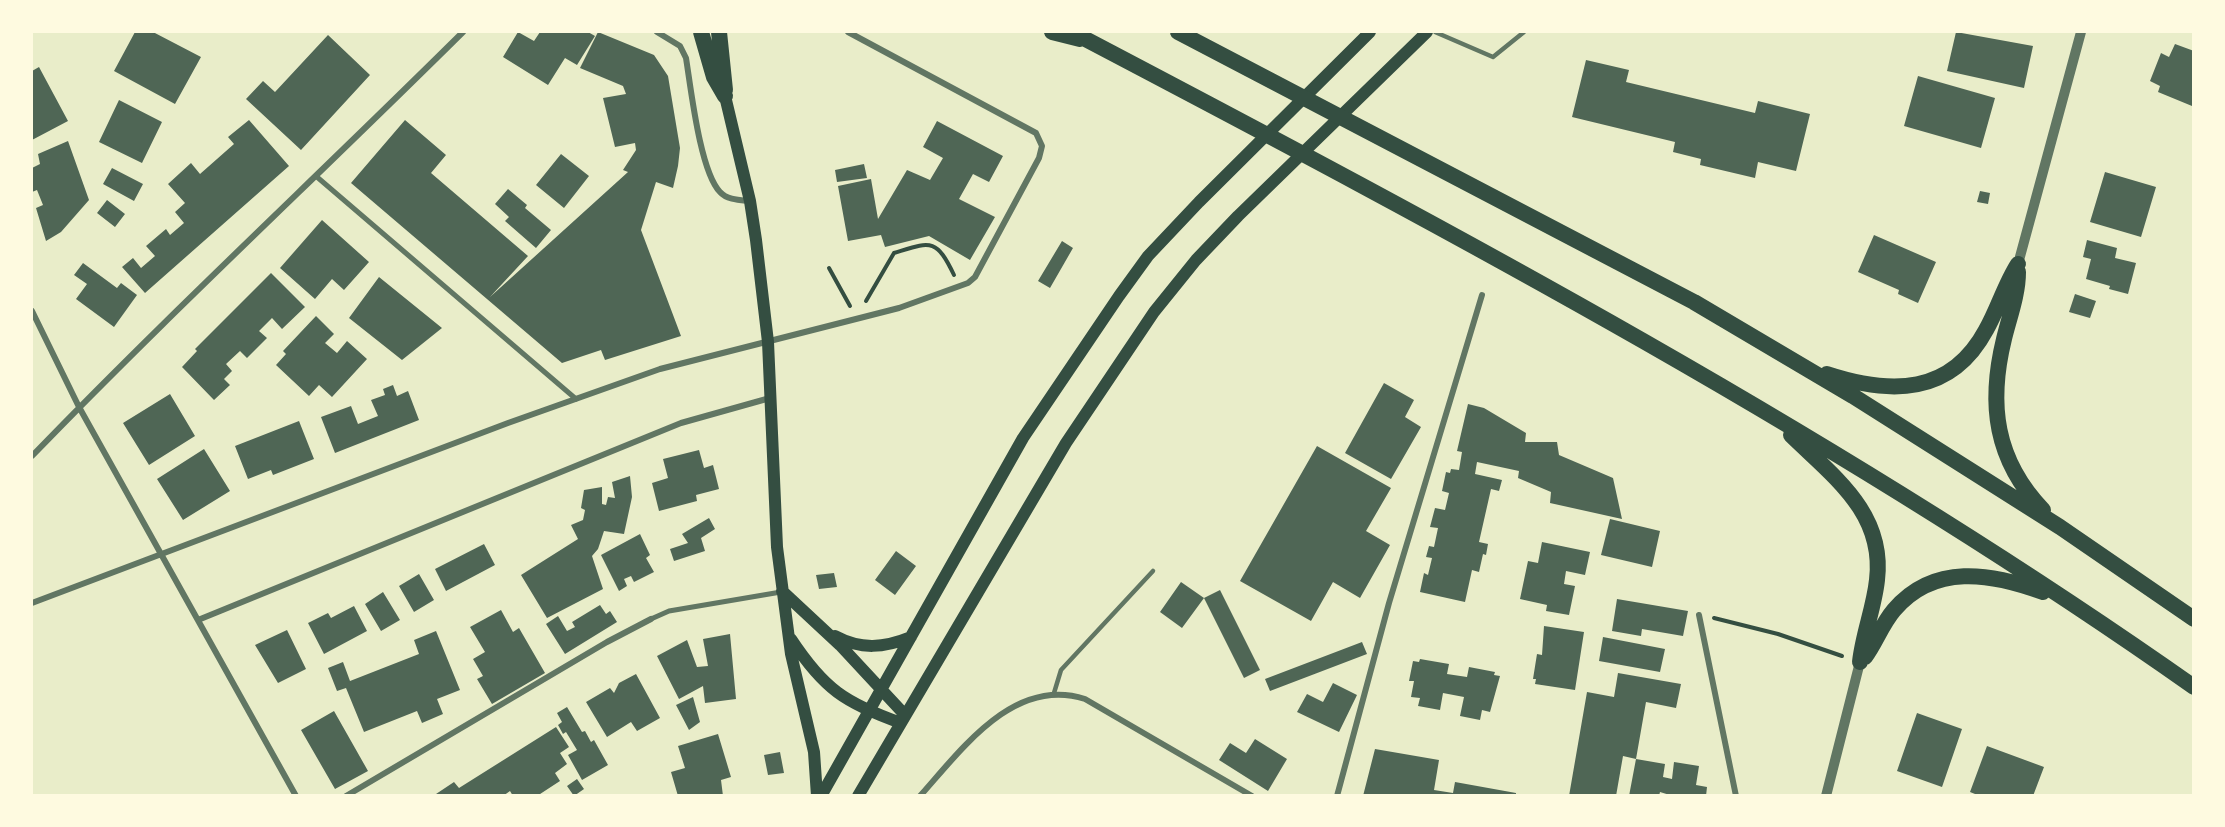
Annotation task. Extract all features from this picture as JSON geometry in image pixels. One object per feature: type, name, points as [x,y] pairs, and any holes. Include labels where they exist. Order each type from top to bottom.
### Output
[{"type":"highway","points":[[701,32],[714,77],[724,96]]},
{"type":"highway","points":[[720,32],[724,96]]},
{"type":"highway","points":[[1052,32],[1092,42]]},
{"type":"highway","points":[[1072,32],[1496,256],[1773,417],[1874,477],[2080,609],[2193,687]]},
{"type":"highway","points":[[1178,32],[1627,265],[1796,363],[2060,527],[2193,619]]},
{"type":"highway","points":[[1796,363],[1844,380],[1884,387],[1910,386],[1941,377],[1960,365],[1972,353],[1986,330],[2018,264]]},
{"type":"highway","points":[[2018,264],[2017,290],[1995,381],[1998,431],[2015,472],[2031,498],[2060,527]]},
{"type":"highway","points":[[1773,417],[1854,496],[1870,527],[1876,554],[1877,579],[1860,662]]},
{"type":"highway","points":[[1860,662],[1870,650],[1885,623],[1902,602],[1930,583],[1950,576],[1970,575],[2018,584],[2080,609]]},
{"type":"main road","points":[[858,795],[1066,443],[1111,372],[1196,260],[1426,32]]},
{"type":"main road","points":[[819,795],[869,712],[1023,438],[1086,343],[1149,256],[1240,161],[1368,34]]},
{"type":"main road","points":[[724,96],[750,201],[768,342],[775,524],[782,591],[794,668],[814,752],[819,795]]},
{"type":"main road","points":[[782,591],[824,630],[903,719]]},
{"type":"main road","points":[[824,630],[843,640],[873,647],[911,637]]},
{"type":"main road","points":[[789,635],[804,658],[829,686],[853,705],[869,712],[903,719]]},
{"type":"street","points":[[32,456],[215,272],[317,177],[463,32]]},
{"type":"street","points":[[657,32],[680,46],[686,58],[705,157],[713,182],[725,196],[750,201]]},
{"type":"street","points":[[32,603],[660,369],[899,308],[960,288],[975,277],[1039,158],[1040,139],[1036,133],[848,32]]},
{"type":"street","points":[[2018,264],[2081,32]]},
{"type":"street","points":[[317,177],[576,399]]},
{"type":"street","points":[[1337,795],[1389,603],[1482,295]]},
{"type":"street","points":[[32,311],[79,407],[296,795]]},
{"type":"street","points":[[198,620],[681,423],[771,398]]},
{"type":"street","points":[[346,795],[607,642],[651,619],[669,611],[782,591]]},
{"type":"street","points":[[1699,615],[1736,795]]},
{"type":"street","points":[[1826,795],[1860,662]]},
{"type":"street","points":[[920,795],[967,744],[1002,713],[1038,695],[1054,693],[1069,694],[1085,699],[1252,795]]},
{"type":"lane","points":[[1435,32],[1493,57],[1524,32]]},
{"type":"lane","points":[[1054,693],[1061,670],[1153,572]]},
{"type":"path","points":[[861,310],[894,253],[924,244],[932,244],[943,253],[960,288]]},
{"type":"path","points":[[829,268],[837,279],[847,303],[853,308]]},
{"type":"path","points":[[1699,615],[1768,632],[1860,662]]},
{"type":"building","points":[[135,32],[153,32],[201,57],[175,104],[114,71]]},
{"type":"building","points":[[518,32],[534,41],[540,32],[588,32],[595,36],[577,65],[565,58],[548,85],[503,57]]},
{"type":"building","points":[[598,32],[654,55],[668,76],[680,148],[678,166],[673,188],[656,182],[641,230],[681,336],[605,360],[601,350],[562,363],[351,183],[405,120],[446,155],[431,173],[528,256],[490,297],[628,172],[623,170],[636,150],[635,143],[615,147],[603,98],[626,94],[623,86],[580,68]]},
{"type":"building","points":[[1956,32],[2033,46],[2024,88],[1947,71]]},
{"type":"building","points":[[328,35],[370,75],[301,150],[246,99],[263,81],[275,92]]},
{"type":"building","points":[[2175,44],[2194,51],[2192,106],[2158,92],[2160,86],[2150,81],[2161,53],[2169,57]]},
{"type":"building","points":[[1586,60],[1629,70],[1626,82],[1755,113],[1758,101],[1810,114],[1796,171],[1758,162],[1755,178],[1700,165],[1701,159],[1673,152],[1675,142],[1572,117]]},
{"type":"building","points":[[39,67],[68,121],[32,140],[32,71]]},
{"type":"building","points":[[1918,76],[1995,98],[1981,148],[1904,126]]},
{"type":"building","points":[[119,100],[162,122],[142,163],[99,142]]},
{"type":"building","points":[[249,120],[289,166],[145,293],[122,267],[133,258],[141,268],[155,256],[146,246],[166,229],[170,235],[184,223],[175,212],[185,203],[168,184],[191,163],[200,174],[234,144],[228,137]]},
{"type":"building","points":[[937,121],[1003,156],[989,182],[973,174],[959,199],[995,217],[970,260],[929,236],[885,247],[881,235],[848,241],[838,186],[871,179],[878,219],[907,170],[930,180],[943,158],[923,147]]},
{"type":"building","points":[[68,141],[89,200],[61,232],[46,241],[36,208],[43,205],[37,190],[32,192],[32,168],[40,164],[38,154]]},
{"type":"building","points":[[561,154],[589,176],[564,208],[536,185]]},
{"type":"building","points":[[864,164],[867,178],[837,182],[835,170]]},
{"type":"building","points":[[112,168],[143,184],[134,201],[103,184]]},
{"type":"building","points":[[2105,172],[2156,187],[2141,237],[2090,222]]},
{"type":"building","points":[[508,189],[527,205],[525,208],[551,230],[536,248],[505,221],[509,217],[495,204]]},
{"type":"building","points":[[1980,191],[1990,193],[1988,204],[1977,202]]},
{"type":"building","points":[[107,200],[125,214],[115,227],[97,213]]},
{"type":"building","points":[[322,220],[369,262],[344,290],[332,279],[315,299],[280,268]]},
{"type":"building","points":[[1874,235],[1936,262],[1918,303],[1898,294],[1899,290],[1858,272]]},
{"type":"building","points":[[2087,240],[2117,248],[2115,258],[2136,263],[2128,294],[2086,279],[2091,259],[2083,257]]},
{"type":"building","points":[[1062,241],[1073,248],[1050,288],[1038,281]]},
{"type":"building","points":[[83,263],[117,288],[121,283],[137,295],[114,327],[76,299],[87,284],[74,275]]},
{"type":"building","points":[[271,273],[305,307],[282,329],[272,318],[259,331],[267,338],[247,358],[240,351],[226,364],[232,371],[224,379],[230,385],[214,400],[182,367],[197,351],[195,349]]},
{"type":"building","points":[[379,277],[442,328],[402,360],[349,318]]},
{"type":"building","points":[[2075,294],[2096,301],[2090,318],[2069,312]]},
{"type":"building","points":[[316,316],[334,334],[325,343],[337,353],[347,341],[367,359],[332,397],[319,385],[309,396],[276,365],[286,354],[283,351]]},
{"type":"building","points":[[1384,383],[1414,400],[1405,417],[1421,427],[1391,479],[1345,453]]},
{"type":"building","points":[[393,385],[397,396],[408,391],[419,420],[335,453],[321,417],[351,406],[358,424],[378,416],[371,400],[385,395],[383,389]]},
{"type":"building","points":[[170,394],[195,436],[149,465],[123,423]]},
{"type":"building","points":[[1468,404],[1484,408],[1526,433],[1525,442],[1557,442],[1559,455],[1613,478],[1622,519],[1550,503],[1551,492],[1518,478],[1519,471],[1477,462],[1475,474],[1502,480],[1499,491],[1491,489],[1479,542],[1488,544],[1486,555],[1483,554],[1479,572],[1472,570],[1465,602],[1420,592],[1424,573],[1428,575],[1432,558],[1426,557],[1429,546],[1434,547],[1438,528],[1430,527],[1435,508],[1445,510],[1449,493],[1442,491],[1446,472],[1450,473],[1451,469],[1459,470],[1462,452],[1457,451]]},
{"type":"building","points":[[299,421],[314,459],[273,475],[271,470],[248,479],[235,446]]},
{"type":"building","points":[[1317,446],[1391,488],[1366,531],[1390,545],[1360,598],[1333,582],[1311,621],[1240,581]]},
{"type":"building","points":[[204,449],[230,491],[183,520],[157,479]]},
{"type":"building","points":[[699,450],[704,468],[713,465],[719,489],[696,495],[697,501],[659,511],[652,483],[668,478],[663,459]]},
{"type":"building","points":[[630,476],[632,497],[624,534],[604,531],[598,549],[592,556],[603,589],[547,618],[521,575],[578,539],[571,525],[583,520],[585,510],[581,508],[584,490],[602,487],[602,504],[606,505],[608,497],[615,498],[612,482]]},
{"type":"building","points":[[709,518],[715,529],[701,538],[705,551],[674,561],[670,549],[688,543],[682,534]]},
{"type":"building","points":[[1610,519],[1660,531],[1652,567],[1601,555]]},
{"type":"building","points":[[640,534],[650,555],[646,558],[654,572],[634,582],[631,576],[624,579],[627,586],[619,591],[601,555]]},
{"type":"building","points":[[1542,542],[1590,552],[1585,575],[1566,571],[1564,584],[1575,586],[1569,615],[1546,611],[1547,605],[1520,599],[1528,561],[1538,563]]},
{"type":"building","points":[[484,544],[495,565],[446,591],[435,569]]},
{"type":"building","points":[[896,551],[916,566],[895,595],[875,580]]},
{"type":"building","points":[[834,573],[837,587],[819,589],[816,575]]},
{"type":"building","points":[[419,574],[434,600],[414,612],[399,586]]},
{"type":"building","points":[[1181,582],[1204,598],[1182,628],[1160,612]]},
{"type":"building","points":[[1220,590],[1260,670],[1244,678],[1204,598]]},
{"type":"building","points":[[383,592],[400,620],[381,631],[365,604]]},
{"type":"building","points":[[1617,599],[1688,611],[1683,636],[1642,629],[1641,636],[1612,631]]},
{"type":"building","points":[[600,605],[606,614],[610,611],[617,622],[565,654],[546,624],[558,616],[567,631],[575,627],[572,622]]},
{"type":"building","points":[[354,606],[367,631],[324,654],[308,623],[328,613],[331,618]]},
{"type":"building","points":[[501,610],[513,632],[519,628],[545,673],[492,704],[477,679],[483,676],[473,659],[485,652],[470,627]]},
{"type":"building","points":[[1544,626],[1584,632],[1575,690],[1535,684],[1536,679],[1533,679],[1537,654],[1542,655]]},
{"type":"building","points":[[287,630],[306,669],[278,683],[255,645]]},
{"type":"building","points":[[436,631],[460,690],[437,699],[443,714],[422,723],[417,711],[364,732],[346,688],[337,691],[328,668],[343,662],[350,681],[419,654],[414,640]]},
{"type":"building","points":[[730,634],[736,699],[705,703],[703,686],[679,699],[657,656],[687,640],[697,667],[708,666],[703,639]]},
{"type":"building","points":[[1603,637],[1665,649],[1660,672],[1599,661]]},
{"type":"building","points":[[1362,642],[1367,654],[1270,691],[1265,679]]},
{"type":"building","points":[[1420,659],[1449,664],[1447,674],[1467,677],[1469,667],[1495,672],[1494,675],[1500,676],[1490,712],[1482,710],[1480,720],[1460,716],[1464,697],[1443,693],[1440,710],[1418,706],[1420,698],[1411,697],[1414,681],[1409,681],[1413,661],[1419,662]]},
{"type":"building","points":[[1618,673],[1681,684],[1676,708],[1646,702],[1636,759],[1623,756],[1616,796],[1569,796],[1587,692],[1614,697]]},
{"type":"building","points":[[636,674],[660,718],[637,731],[631,722],[607,737],[586,702],[610,688],[614,693],[619,683]]},
{"type":"building","points":[[1333,683],[1357,695],[1339,732],[1297,712],[1307,694],[1323,702]]},
{"type":"building","points":[[693,697],[700,722],[689,730],[676,705]]},
{"type":"building","points":[[567,707],[582,732],[585,731],[591,742],[594,740],[608,765],[582,780],[568,755],[577,750],[566,732],[563,734],[558,725],[562,722],[557,713]]},
{"type":"building","points":[[334,711],[368,771],[335,789],[301,730]]},
{"type":"building","points":[[1917,713],[1962,729],[1942,787],[1897,771]]},
{"type":"building","points":[[556,727],[569,747],[560,753],[567,764],[555,773],[560,781],[537,796],[513,796],[510,791],[503,796],[433,796],[454,782],[459,788]]},
{"type":"building","points":[[718,734],[731,777],[721,780],[723,796],[678,796],[671,772],[685,768],[678,746]]},
{"type":"building","points":[[1255,739],[1287,759],[1268,791],[1219,760],[1230,743],[1246,753]]},
{"type":"building","points":[[1987,746],[2044,767],[2033,796],[1980,796],[1970,792]]},
{"type":"building","points":[[1375,749],[1439,760],[1434,790],[1453,793],[1455,782],[1516,793],[1516,796],[1363,796]]},
{"type":"building","points":[[780,752],[784,773],[768,775],[764,755]]},
{"type":"building","points":[[1636,759],[1665,764],[1663,777],[1672,779],[1674,762],[1699,766],[1696,785],[1707,787],[1706,796],[1673,796],[1660,792],[1659,796],[1629,796]]},
{"type":"building","points":[[577,779],[584,789],[574,796],[567,786]]}]
